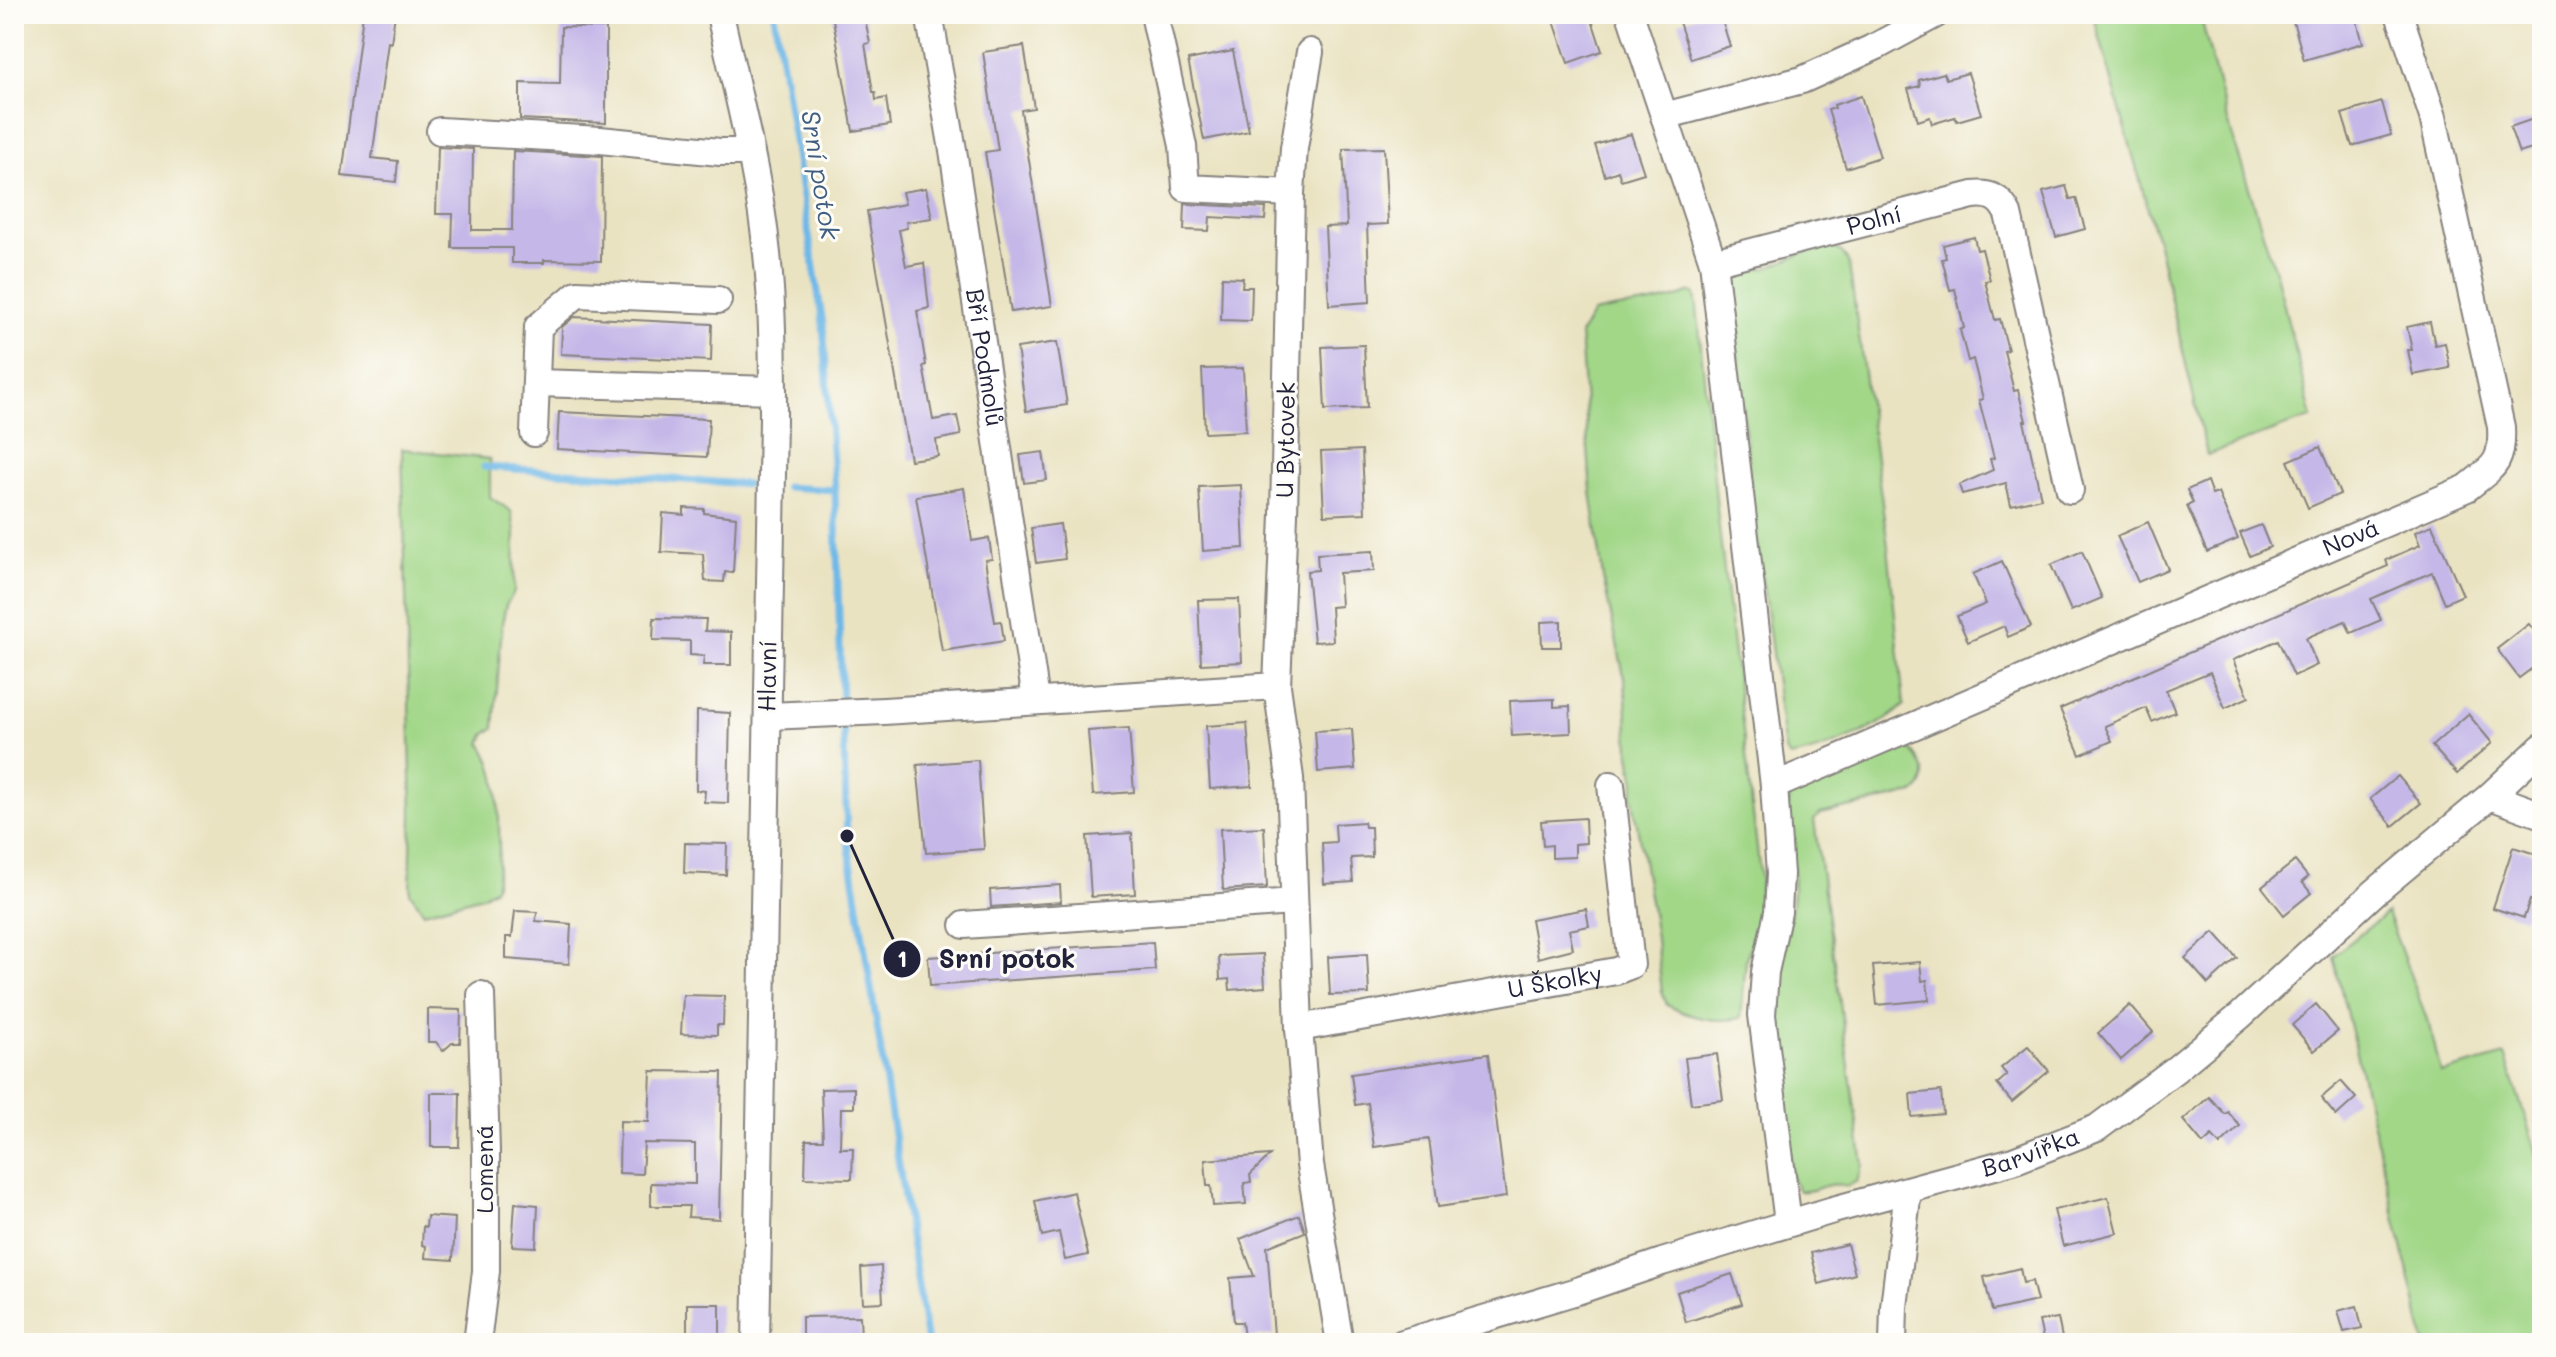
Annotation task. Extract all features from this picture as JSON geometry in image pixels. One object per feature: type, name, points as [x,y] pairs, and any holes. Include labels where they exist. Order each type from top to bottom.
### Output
[{"type":"street","name":"Hlavní","points":[[720,14],[750,152],[767,255],[773,390],[756,1343]]},
{"type":"street","name":"Bří Podmolů","points":[[929,14],[953,150],[1036,700]]},
{"type":"street","points":[[1154,14],[1183,146],[1186,188],[1291,193]]},
{"type":"street","points":[[1630,14],[1713,262],[1774,786],[1778,912],[1765,972],[1762,1015],[1788,1223]]},
{"type":"street","points":[[1664,116],[1802,80],[1877,46],[1936,14]]},
{"type":"street","name":"Nová","points":[[1774,786],[2467,488],[2494,466],[2502,451],[2501,427],[2433,117],[2399,14]]},
{"type":"street","name":"U Bytovek","points":[[1277,686],[1291,193],[1294,148],[1310,52]]},
{"type":"street","points":[[440,131],[750,152]]},
{"type":"street","name":"Polní","points":[[1713,262],[1973,195],[1986,194],[1997,199],[2008,214],[2070,490]]},
{"type":"street","points":[[534,433],[538,327],[577,294],[718,300]]},
{"type":"street","points":[[536,383],[773,390]]},
{"type":"street","points":[[768,716],[1277,686],[1290,778],[1299,1028],[1310,1165],[1340,1343]]},
{"type":"street","name":"Barvířka","points":[[1403,1343],[1788,1223],[2013,1161],[2097,1128],[2240,1016],[2374,893],[2490,796],[2542,747]]},
{"type":"street","name":"U Školky","points":[[1299,1028],[1616,971],[1631,965],[1611,785]]},
{"type":"street","points":[[2490,796],[2542,815]]},
{"type":"street","points":[[964,925],[1294,902]]},
{"type":"street","name":"Lomená","points":[[477,1343],[486,1271],[481,995]]},
{"type":"street","points":[[1893,1343],[1894,1307],[1908,1190]]},
{"type":"green space","points":[[2093,14],[2200,14],[2227,118],[2277,277],[2312,418],[2207,455],[2158,244]]},
{"type":"green space","points":[[1824,245],[1839,251],[1849,264],[1888,546],[1904,705],[1882,722],[1851,737],[1790,757],[1785,751],[1752,502],[1730,276],[1736,270],[1767,268]]},
{"type":"green space","points":[[1691,292],[1695,294],[1697,307],[1719,528],[1761,882],[1755,927],[1746,960],[1741,1018],[1721,1020],[1694,1016],[1667,1005],[1662,992],[1632,795],[1635,783],[1629,749],[1625,681],[1603,578],[1591,491],[1580,334],[1593,313],[1668,300]]},
{"type":"green space","points":[[402,449],[490,459],[490,497],[511,511],[515,531],[514,592],[506,605],[502,624],[494,728],[481,743],[491,763],[497,792],[499,844],[495,888],[482,896],[424,912],[410,893],[412,814]]},
{"type":"green space","points":[[1907,746],[1920,763],[1924,775],[1914,793],[1820,814],[1814,820],[1863,1165],[1857,1181],[1848,1186],[1833,1185],[1799,1191],[1792,1178],[1778,1045],[1778,972],[1792,906],[1794,873],[1787,808],[1790,796]]},
{"type":"green space","points":[[2387,913],[2431,1030],[2441,1073],[2505,1055],[2542,1169],[2542,1343],[2425,1343],[2333,956]]},
{"type":"building","points":[[363,14],[395,14],[391,43],[388,42],[372,158],[398,161],[396,182],[342,176]]},
{"type":"building","points":[[832,14],[864,14],[870,43],[865,44],[873,92],[876,100],[886,98],[890,125],[853,131]]},
{"type":"building","points":[[1575,14],[1590,14],[1602,51],[1568,63],[1554,21]]},
{"type":"building","points":[[1704,14],[1720,14],[1730,46],[1691,59],[1679,22]]},
{"type":"building","points":[[2291,14],[2355,14],[2363,43],[2304,60]]},
{"type":"building","points":[[561,27],[606,28],[606,123],[520,119],[520,83],[560,84]]},
{"type":"building","points":[[1024,46],[1034,108],[1021,110],[1052,306],[1011,312],[985,152],[998,150],[983,52]]},
{"type":"building","points":[[1233,51],[1249,131],[1204,140],[1188,60]]},
{"type":"building","points":[[1944,73],[1946,79],[1968,73],[1981,114],[1932,124],[1930,117],[1918,121],[1908,89],[1920,86],[1919,80]]},
{"type":"building","points":[[1861,96],[1880,157],[1846,168],[1828,110]]},
{"type":"building","points":[[2382,102],[2391,135],[2352,146],[2342,114]]},
{"type":"building","points":[[2542,116],[2542,146],[2519,153],[2510,127]]},
{"type":"building","points":[[1631,134],[1644,173],[1621,180],[1618,171],[1605,176],[1595,145]]},
{"type":"building","points":[[438,147],[473,149],[472,230],[512,230],[513,151],[602,156],[601,261],[512,263],[512,248],[452,248],[453,214],[436,214]]},
{"type":"building","points":[[1384,148],[1388,224],[1367,225],[1370,302],[1329,305],[1325,227],[1347,226],[1343,149]]},
{"type":"building","points":[[2066,186],[2070,199],[2076,198],[2085,229],[2056,237],[2043,192]]},
{"type":"building","points":[[926,188],[932,218],[906,222],[907,228],[899,230],[906,266],[924,263],[929,308],[917,311],[933,420],[957,416],[961,435],[936,440],[938,456],[910,460],[867,211],[905,204],[902,192]]},
{"type":"building","points":[[1185,204],[1266,208],[1265,220],[1210,217],[1209,231],[1184,230]]},
{"type":"building","points":[[1974,237],[1977,250],[1982,249],[1990,280],[1985,281],[1995,320],[2000,319],[2008,350],[2004,351],[2014,391],[2018,390],[2026,421],[2041,498],[2011,505],[2006,483],[1962,494],[1959,485],[1993,470],[1990,459],[1994,458],[1979,400],[1983,399],[1973,359],[1968,361],[1960,330],[1964,328],[1955,289],[1950,290],[1942,259],[1946,258],[1943,245]]},
{"type":"building","points":[[1222,277],[1243,278],[1242,287],[1252,287],[1251,321],[1221,320]]},
{"type":"building","points":[[574,317],[712,324],[711,361],[561,354],[562,327]]},
{"type":"building","points":[[2430,322],[2435,345],[2445,343],[2450,368],[2413,375],[2407,327]]},
{"type":"building","points":[[1057,342],[1067,405],[1026,411],[1017,348]]},
{"type":"building","points":[[1364,345],[1367,408],[1325,410],[1322,347]]},
{"type":"building","points":[[1243,368],[1246,431],[1205,433],[1202,369]]},
{"type":"building","points":[[559,412],[709,419],[707,457],[557,449]]},
{"type":"building","points":[[2320,447],[2340,494],[2308,508],[2288,461]]},
{"type":"building","points":[[1362,450],[1365,513],[1324,515],[1321,452]]},
{"type":"building","points":[[1043,452],[1047,480],[1024,483],[1020,455]]},
{"type":"building","points":[[2207,481],[2212,495],[2218,493],[2238,539],[2207,552],[2187,506],[2193,503],[2187,490]]},
{"type":"building","points":[[1241,485],[1244,548],[1203,551],[1199,487]]},
{"type":"building","points":[[964,488],[972,541],[989,538],[992,559],[985,560],[995,622],[1001,621],[1004,641],[942,651],[916,496]]},
{"type":"building","points":[[684,508],[704,509],[704,513],[736,517],[733,573],[725,572],[724,582],[705,581],[703,554],[661,552],[663,513],[684,515]]},
{"type":"building","points":[[2148,522],[2168,569],[2138,582],[2117,536]]},
{"type":"building","points":[[1060,524],[1065,559],[1036,563],[1031,528]]},
{"type":"building","points":[[2261,525],[2270,547],[2250,556],[2240,533]]},
{"type":"building","points":[[2432,525],[2463,595],[2445,603],[2432,572],[2371,599],[2381,620],[2351,633],[2345,621],[2306,638],[2317,665],[2294,676],[2278,640],[2233,660],[2249,697],[2225,708],[2210,672],[2166,690],[2175,712],[2152,722],[2146,708],[2105,726],[2112,741],[2080,755],[2060,709],[2388,566],[2386,560],[2420,545],[2415,532]]},
{"type":"building","points":[[1373,551],[1374,571],[1339,573],[1341,606],[1331,607],[1333,641],[1314,642],[1307,571],[1318,570],[1317,554]]},
{"type":"building","points":[[2082,551],[2102,598],[2071,611],[2051,565]]},
{"type":"building","points":[[2002,561],[2031,627],[2008,637],[2004,626],[1968,642],[1957,616],[1986,604],[1973,574]]},
{"type":"building","points":[[1239,599],[1242,662],[1201,664],[1198,600]]},
{"type":"building","points":[[654,618],[706,619],[705,631],[731,632],[731,665],[703,665],[704,656],[690,655],[690,641],[653,640]]},
{"type":"building","points":[[1561,621],[1561,647],[1542,647],[1541,622]]},
{"type":"building","points":[[2529,624],[2542,641],[2542,661],[2519,678],[2497,649]]},
{"type":"building","points":[[1554,699],[1554,707],[1570,706],[1571,733],[1512,736],[1510,701]]},
{"type":"building","points":[[697,711],[730,713],[728,803],[704,802],[705,791],[696,790]]},
{"type":"building","points":[[2468,714],[2492,743],[2457,774],[2432,746]]},
{"type":"building","points":[[1247,723],[1252,786],[1210,789],[1206,726]]},
{"type":"building","points":[[1129,728],[1134,792],[1093,795],[1088,731]]},
{"type":"building","points":[[1352,729],[1355,769],[1318,772],[1315,731]]},
{"type":"building","points":[[978,760],[984,849],[926,853],[917,765]]},
{"type":"building","points":[[2398,776],[2421,803],[2393,826],[2370,799]]},
{"type":"building","points":[[1585,818],[1586,843],[1575,844],[1575,857],[1552,858],[1552,845],[1543,846],[1541,821]]},
{"type":"building","points":[[1364,822],[1365,827],[1371,827],[1372,857],[1351,858],[1353,882],[1324,884],[1322,843],[1336,842],[1335,824]]},
{"type":"building","points":[[1264,827],[1267,887],[1223,890],[1220,829]]},
{"type":"building","points":[[1132,833],[1135,894],[1091,897],[1087,836]]},
{"type":"building","points":[[685,843],[727,844],[726,875],[684,873]]},
{"type":"building","points":[[2513,847],[2542,856],[2542,887],[2537,902],[2530,900],[2524,918],[2493,908]]},
{"type":"building","points":[[2295,861],[2308,877],[2302,882],[2311,893],[2284,915],[2262,887]]},
{"type":"building","points":[[1060,885],[1061,902],[991,907],[990,890]]},
{"type":"building","points":[[1586,909],[1589,926],[1569,930],[1573,949],[1538,958],[1531,919]]},
{"type":"building","points":[[515,911],[537,912],[536,921],[571,924],[569,964],[506,959],[506,937],[512,937]]},
{"type":"building","points":[[2214,932],[2237,958],[2208,984],[2185,958]]},
{"type":"building","points":[[1153,942],[1155,970],[930,986],[928,957]]},
{"type":"building","points":[[1263,954],[1265,987],[1230,990],[1229,979],[1220,980],[1219,956]]},
{"type":"building","points":[[1367,954],[1369,994],[1330,995],[1328,957]]},
{"type":"building","points":[[1920,962],[1922,981],[1927,980],[1929,1000],[1877,1005],[1873,966]]},
{"type":"building","points":[[683,995],[724,996],[723,1025],[717,1025],[717,1035],[681,1034]]},
{"type":"building","points":[[2316,1004],[2338,1031],[2314,1051],[2292,1025]]},
{"type":"building","points":[[2130,1005],[2153,1032],[2121,1060],[2098,1033]]},
{"type":"building","points":[[428,1009],[461,1010],[460,1043],[452,1043],[443,1051],[436,1042],[428,1042]]},
{"type":"building","points":[[2028,1046],[2049,1071],[2012,1102],[1997,1084],[2007,1075],[2001,1068]]},
{"type":"building","points":[[1488,1054],[1506,1197],[1438,1207],[1429,1139],[1374,1147],[1368,1103],[1355,1105],[1351,1074]]},
{"type":"building","points":[[1717,1054],[1723,1100],[1691,1104],[1685,1058]]},
{"type":"building","points":[[651,1071],[722,1072],[719,1219],[688,1217],[689,1206],[651,1206],[651,1183],[695,1184],[695,1144],[644,1143],[642,1174],[619,1173],[620,1121],[649,1122]]},
{"type":"building","points":[[2341,1081],[2356,1098],[2336,1116],[2321,1098]]},
{"type":"building","points":[[854,1088],[854,1108],[841,1108],[840,1148],[853,1148],[852,1179],[805,1178],[806,1140],[823,1140],[821,1089]]},
{"type":"building","points":[[1941,1091],[1943,1114],[1912,1117],[1910,1094]]},
{"type":"building","points":[[431,1093],[460,1093],[459,1147],[431,1147]]},
{"type":"building","points":[[2209,1097],[2240,1126],[2220,1145],[2212,1136],[2203,1144],[2183,1120]]},
{"type":"building","points":[[1270,1155],[1250,1175],[1251,1182],[1244,1183],[1246,1204],[1213,1206],[1211,1186],[1207,1186],[1205,1160]]},
{"type":"building","points":[[1074,1192],[1088,1255],[1065,1260],[1059,1232],[1042,1236],[1035,1201]]},
{"type":"building","points":[[2108,1197],[2117,1233],[2063,1246],[2054,1210]]},
{"type":"building","points":[[515,1203],[538,1205],[536,1247],[512,1246]]},
{"type":"building","points":[[1299,1215],[1305,1232],[1267,1247],[1274,1335],[1244,1338],[1242,1322],[1234,1322],[1230,1278],[1254,1276],[1240,1239]]},
{"type":"building","points":[[427,1216],[455,1218],[453,1260],[425,1258],[426,1246],[422,1245]]},
{"type":"building","points":[[1847,1244],[1855,1274],[1819,1284],[1811,1253]]},
{"type":"building","points":[[881,1266],[883,1302],[863,1303],[861,1268]]},
{"type":"building","points":[[2020,1268],[2023,1283],[2032,1281],[2037,1301],[1992,1311],[1984,1277]]},
{"type":"building","points":[[1732,1274],[1742,1304],[1686,1322],[1677,1292]]},
{"type":"building","points":[[687,1304],[720,1304],[720,1343],[687,1343]]},
{"type":"building","points":[[2357,1306],[2362,1328],[2344,1332],[2338,1311]]},
{"type":"building","points":[[860,1316],[861,1339],[840,1340],[840,1343],[802,1343],[802,1317]]},
{"type":"building","points":[[2058,1318],[2063,1343],[2044,1343],[2039,1321]]},
{"type":"waterway","name":"Srní potok","points":[[774,14],[823,324],[835,490],[842,707]]},
{"type":"waterway","points":[[484,467],[747,484]]},
{"type":"waterway","points":[[786,487],[835,490]]},
{"type":"waterway","name":"Srní potok","points":[[843,720],[847,836],[927,1343]]},
{"type":"place","name":"Srní potok","points":[[847,836]]}]
